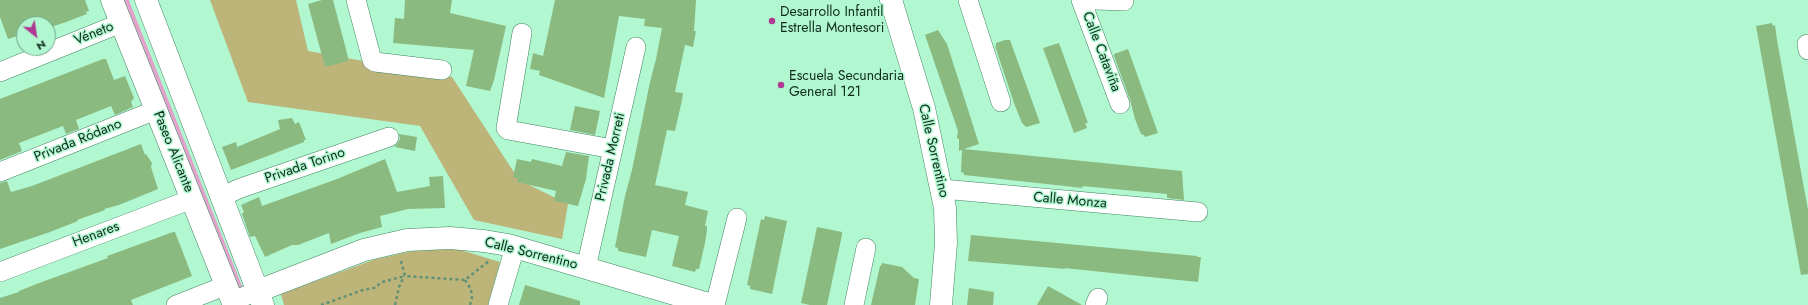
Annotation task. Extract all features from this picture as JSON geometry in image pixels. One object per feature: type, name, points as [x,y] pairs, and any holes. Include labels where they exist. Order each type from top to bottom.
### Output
[{"type":"street","name":"Paseo Alicante","points":[[112,0],[231,297]]},
{"type":"street","name":"Paseo Alicante","points":[[146,0],[261,298]]},
{"type":"street","points":[[356,0],[372,60],[374,62],[442,70]]},
{"type":"street","name":"Calle Sorrentino","points":[[891,0],[924,108],[942,189],[945,208],[946,243],[941,305]]},
{"type":"street","points":[[968,0],[1001,102]]},
{"type":"street","name":"Calle Cataviña","points":[[1081,0],[1120,104]]},
{"type":"street","points":[[1096,0],[1124,1]]},
{"type":"street","name":"Véneto","points":[[0,72],[121,23]]},
{"type":"street","points":[[522,33],[506,128],[508,130],[613,149]]},
{"type":"street","name":"Privada Morreti","points":[[586,268],[636,47]]},
{"type":"street","name":"Privada Ródano","points":[[0,172],[156,110]]},
{"type":"street","name":"Privada Torino","points":[[222,197],[238,189],[389,137]]},
{"type":"street","name":"Calle Monza","points":[[942,189],[1198,212]]},
{"type":"street","name":"Henares","points":[[0,272],[192,199]]},
{"type":"street","points":[[715,305],[737,218]]},
{"type":"street","name":"Calle Sorrentino","points":[[261,298],[364,250],[407,240],[450,238],[484,240],[511,246],[586,268],[684,301],[712,305]]},
{"type":"street","points":[[498,305],[511,246]]},
{"type":"street","points":[[854,305],[866,248]]},
{"type":"street","points":[[176,305],[231,297],[261,298]]},
{"type":"path","points":[[321,305],[363,290],[374,288],[382,282],[405,276],[465,280],[511,246]]},
{"type":"path","points":[[395,305],[399,287],[405,276],[400,254]]},
{"type":"path","points":[[465,280],[471,289],[472,298],[470,305]]},
{"type":"shaded area","points":[[210,0],[296,0],[308,51],[452,77],[519,180],[568,204],[562,239],[474,220],[420,126],[248,102]]},
{"type":"shaded area","points":[[451,247],[500,262],[488,305],[284,305],[281,294],[373,260],[421,249]]},
{"type":"building","points":[[0,0],[85,0],[89,11],[86,12],[87,14],[56,25],[56,16],[16,16],[16,36],[8,39],[0,17]]},
{"type":"building","points":[[322,0],[333,0],[348,57],[348,61],[325,67],[308,4]]},
{"type":"building","points":[[405,0],[452,0],[450,13],[506,26],[494,80],[490,91],[466,86],[474,50],[393,43],[395,18],[404,19]]},
{"type":"building","points":[[555,0],[696,0],[694,31],[696,31],[693,47],[685,45],[675,92],[683,93],[682,100],[675,131],[667,130],[655,185],[688,192],[685,205],[708,211],[705,226],[707,226],[707,230],[705,243],[699,269],[696,269],[695,272],[672,266],[679,236],[652,230],[646,257],[618,251],[618,248],[615,247],[662,28],[644,26],[645,19],[619,16],[604,98],[539,75],[540,71],[530,69],[533,53],[543,56]]},
{"type":"building","points":[[1772,23],[1773,26],[1775,25],[1808,210],[1808,274],[1801,275],[1756,26]]},
{"type":"building","points":[[938,30],[947,44],[979,144],[964,149],[1182,171],[1184,200],[1167,198],[1167,194],[1082,186],[1083,188],[964,175],[964,173],[961,172],[962,150],[959,151],[959,139],[957,138],[958,131],[925,35]]},
{"type":"building","points":[[1010,40],[1040,123],[1026,127],[1022,123],[995,46],[996,43]]},
{"type":"building","points":[[1059,43],[1088,123],[1085,123],[1087,128],[1074,133],[1043,48]]},
{"type":"building","points":[[1128,49],[1158,133],[1145,137],[1141,134],[1135,119],[1130,100],[1114,56],[1114,54]]},
{"type":"building","points":[[106,59],[114,80],[125,76],[134,98],[131,102],[133,107],[115,115],[111,106],[76,120],[79,129],[66,134],[63,126],[19,143],[22,151],[0,160],[0,99]]},
{"type":"building","points":[[575,106],[600,111],[595,135],[570,130]]},
{"type":"building","points":[[292,118],[295,124],[299,122],[306,140],[304,140],[304,142],[231,170],[222,147],[236,142],[237,147],[280,129],[278,120]]},
{"type":"building","points":[[399,134],[417,137],[415,151],[395,147],[400,139]]},
{"type":"building","points":[[141,144],[145,155],[146,154],[152,163],[151,167],[158,189],[119,205],[104,209],[105,210],[50,232],[0,249],[0,183],[7,181],[11,192],[32,186]]},
{"type":"building","points":[[566,152],[589,156],[586,179],[578,206],[554,201],[556,191],[517,182],[518,179],[513,177],[517,159],[531,162],[532,159],[562,166]]},
{"type":"building","points":[[385,159],[397,192],[430,186],[429,177],[443,176],[445,208],[408,209],[380,216],[382,227],[360,233],[331,244],[329,233],[298,245],[292,245],[265,257],[255,236],[250,237],[242,214],[244,212],[241,205],[259,197],[262,206],[337,179]]},
{"type":"building","points":[[765,216],[787,221],[772,294],[750,289],[750,286],[747,285],[761,219],[764,220]]},
{"type":"building","points":[[817,227],[842,232],[827,305],[810,305],[801,303]]},
{"type":"building","points":[[175,232],[192,276],[131,300],[133,305],[0,305],[0,298]]},
{"type":"building","points":[[971,235],[1197,256],[1201,257],[1198,282],[1064,268],[1066,269],[968,261]]},
{"type":"building","points":[[882,263],[902,267],[914,278],[919,279],[915,305],[871,305]]},
{"type":"building","points":[[525,285],[580,301],[580,305],[519,305]]},
{"type":"building","points":[[1048,286],[1082,305],[1037,305]]},
{"type":"building","points":[[969,288],[994,292],[993,305],[967,305]]},
{"type":"waterway","points":[[126,0],[242,293]]},
{"type":"place","name":"Desarrollo Infantil Estrella Montesori","points":[[772,21]]},
{"type":"place","name":"Escuela Secundaria General 121","points":[[781,85]]}]
